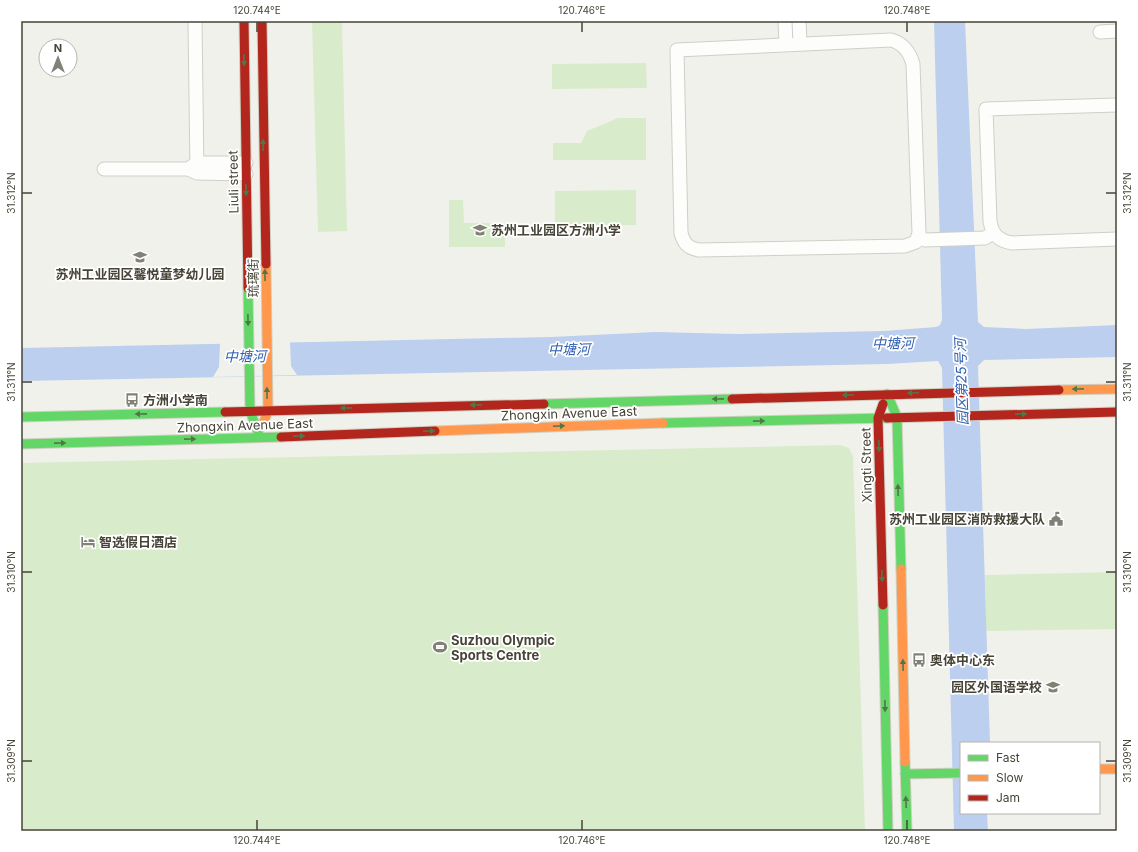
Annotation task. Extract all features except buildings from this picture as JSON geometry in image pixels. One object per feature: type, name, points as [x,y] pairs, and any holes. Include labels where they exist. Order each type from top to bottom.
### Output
[{"type":"main road","name":"Liuli street","points":[[244,21],[250,411]]},
{"type":"main road","name":"琉璃街","points":[[260,437],[268,410],[262,21]]},
{"type":"main road","name":"Zhongxin Avenue East","points":[[21,416],[1117,388]]},
{"type":"main road","points":[[887,394],[897,417],[907,831]]},
{"type":"main road","name":"Xingti Street","points":[[887,394],[878,418],[888,831]]},
{"type":"main road","points":[[250,411],[260,437]]},
{"type":"main road","name":"Zhongxin Avenue East","points":[[21,444],[595,425],[1117,412]]},
{"type":"main road","points":[[1100,769],[1117,769]]},
{"type":"main road","points":[[905,774],[960,772]]},
{"type":"street","points":[[194,168],[195,21]]},
{"type":"street","points":[[785,21],[786,45]]},
{"type":"street","points":[[799,21],[800,44]]},
{"type":"street","points":[[1100,32],[1117,32]]},
{"type":"street","points":[[891,40],[898,42],[903,46],[912,59],[914,79],[919,238],[916,242],[905,246],[690,249],[685,245],[681,233],[676,50],[800,44],[891,40]]},
{"type":"street","points":[[1117,106],[986,108],[990,221],[993,233],[1004,242],[1012,243],[1117,239]]},
{"type":"street","points":[[104,169],[246,169]]},
{"type":"street","points":[[919,238],[936,240],[985,238],[993,233]]},
{"type":"green space","points":[[312,21],[342,21],[347,231],[318,232]]},
{"type":"green space","points":[[646,63],[647,88],[552,89],[552,64]]},
{"type":"green space","points":[[618,118],[646,118],[646,160],[553,160],[553,143],[581,143],[587,131]]},
{"type":"green space","points":[[636,190],[636,225],[555,226],[555,191]]},
{"type":"green space","points":[[449,200],[463,200],[464,223],[505,223],[505,247],[449,247]]},
{"type":"green space","name":"Suzhou Olympic Sports Centre","points":[[840,445],[849,448],[853,456],[865,831],[21,831],[21,463]]},
{"type":"green space","points":[[1117,572],[1117,629],[986,631],[985,575]]},
{"type":"water","points":[[934,21],[965,21],[978,322],[984,327],[1026,329],[1117,325],[1117,357],[984,360],[978,366],[990,742],[960,742],[960,814],[987,814],[988,831],[954,831],[942,368],[938,361],[887,364],[21,381],[21,348],[551,337],[656,332],[736,334],[884,331],[936,327],[940,325],[942,320]]},
{"type":"pier","points":[[290,342],[291,366],[297,375],[213,377],[219,367],[220,343]]},
{"type":"traffic: fast","points":[[248,288],[250,411],[260,437]]},
{"type":"traffic: fast","points":[[887,394],[897,417],[901,569]]},
{"type":"traffic: fast","points":[[544,404],[732,399]]},
{"type":"traffic: fast","points":[[21,417],[225,412]]},
{"type":"traffic: fast","points":[[663,423],[887,418]]},
{"type":"traffic: fast","points":[[21,444],[281,437]]},
{"type":"traffic: fast","points":[[883,605],[888,831]]},
{"type":"traffic: fast","points":[[905,762],[907,831]]},
{"type":"traffic: fast","points":[[905,774],[960,773]]},
{"type":"traffic: slow","points":[[263,425],[268,410],[266,264]]},
{"type":"traffic: slow","points":[[1059,390],[1117,389]]},
{"type":"traffic: slow","points":[[435,431],[663,423]]},
{"type":"traffic: slow","points":[[901,569],[905,762]]},
{"type":"traffic: slow","points":[[1100,769],[1117,769]]},
{"type":"traffic: jam","points":[[244,21],[248,288]]},
{"type":"traffic: jam","points":[[262,21],[266,264]]},
{"type":"traffic: jam","points":[[732,399],[1059,390]]},
{"type":"traffic: jam","points":[[225,412],[544,404]]},
{"type":"traffic: jam","points":[[883,404],[878,418],[883,605]]},
{"type":"traffic: jam","points":[[887,418],[1117,412]]},
{"type":"traffic: jam","points":[[281,437],[435,431]]},
{"type":"place","name":"苏州工业园区方洲小学","points":[[480,230]]},
{"type":"place","name":"苏州工业园区馨悦童梦幼儿园","points":[[140,257]]},
{"type":"place","name":"方洲小学南","points":[[132,400]]},
{"type":"place","name":"苏州工业园区消防救援大队","points":[[1056,519]]},
{"type":"place","name":"智选假日酒店","points":[[88,542]]},
{"type":"place","name":"Suzhou Olympic Sports Centre","points":[[440,647]]},
{"type":"place","name":"奥体中心东","points":[[919,660]]},
{"type":"place","name":"园区外国语学校","points":[[1053,687]]},
{"type":"water label","name":"中塘河","points":[[893,343]]},
{"type":"water label","name":"中塘河","points":[[569,349]]},
{"type":"water label","name":"中塘河","points":[[245,356]]},
{"type":"water label","name":"园区第25号河","points":[[961,382]]}]
